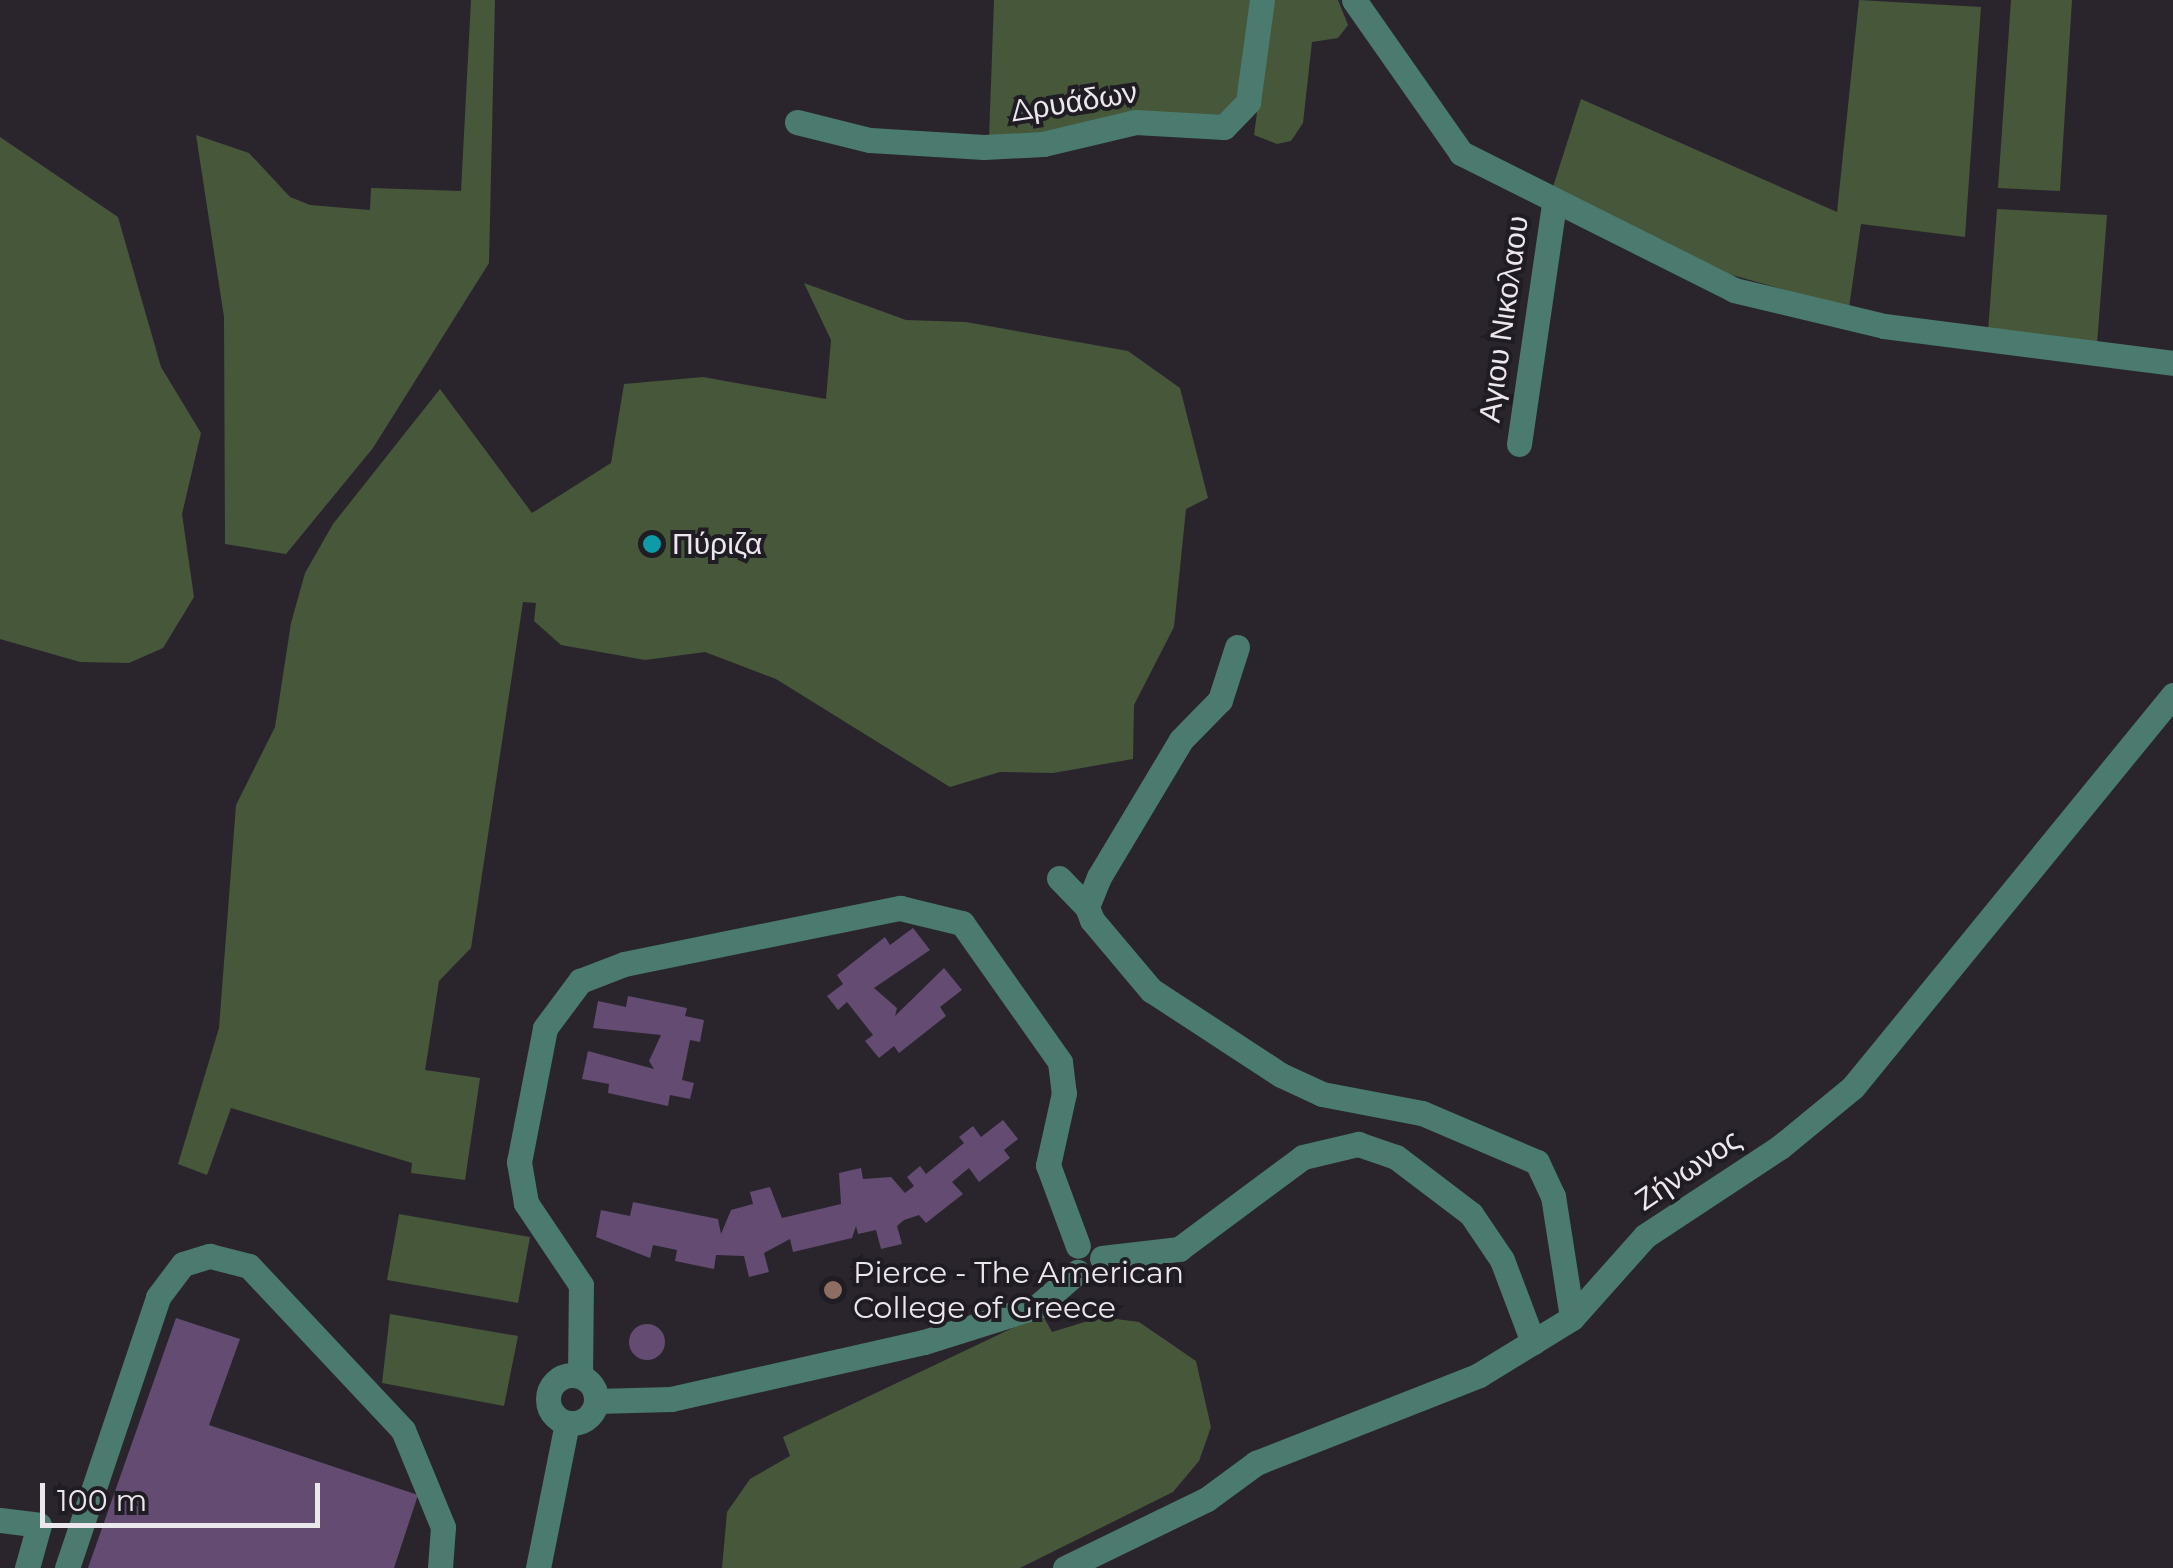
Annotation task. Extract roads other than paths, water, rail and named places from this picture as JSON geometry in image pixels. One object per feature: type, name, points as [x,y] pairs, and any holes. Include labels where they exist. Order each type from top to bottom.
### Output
[{"type":"street","name":"Δρυάδων","points":[[797,122],[870,140],[984,146],[1043,144],[1135,122],[1224,126],[1248,102],[1262,0]]},
{"type":"street","points":[[1354,0],[1461,153],[1554,203],[1753,295],[1884,326],[2173,363]]},
{"type":"street","name":"Αγιου Νικολαου","points":[[1519,444],[1554,203]]},
{"type":"street","points":[[1087,907],[1181,740],[1220,700],[1237,647]]},
{"type":"street","name":"Ζήνωνος","points":[[1064,1568],[1206,1499],[1256,1463],[1479,1374],[1572,1318],[1645,1236],[1780,1148],[1853,1088],[2173,695]]},
{"type":"street","points":[[1059,878],[1087,907],[1151,990],[1281,1074],[1322,1094],[1422,1113],[1536,1162],[1553,1196],[1572,1318]]},
{"type":"street","points":[[596,1401],[580,1376],[581,1285],[526,1203],[519,1162],[545,1028],[580,981],[624,964],[885,910],[926,909],[962,924],[1060,1062],[1064,1094],[1048,1165],[1086,1259]]},
{"type":"street","points":[[596,1401],[671,1399],[924,1342],[1038,1306],[1086,1259],[1179,1249],[1303,1158],[1358,1144],[1396,1157],[1472,1214],[1502,1260],[1532,1342]]},
{"type":"street","points":[[66,1568],[158,1297],[183,1264],[210,1256],[250,1266],[403,1430],[444,1527],[440,1568]]},
{"type":"street","points":[[568,1422],[550,1408],[548,1393],[564,1376],[580,1376]]},
{"type":"street","points":[[568,1422],[590,1416],[596,1401]]},
{"type":"street","points":[[538,1568],[568,1422]]},
{"type":"street","points":[[0,1520],[40,1524],[27,1568]]},
{"type":"place","name":"Πύριζα","points":[[652,544]]},
{"type":"place","name":"Pierce - The American College of Greece","points":[[833,1290]]}]
